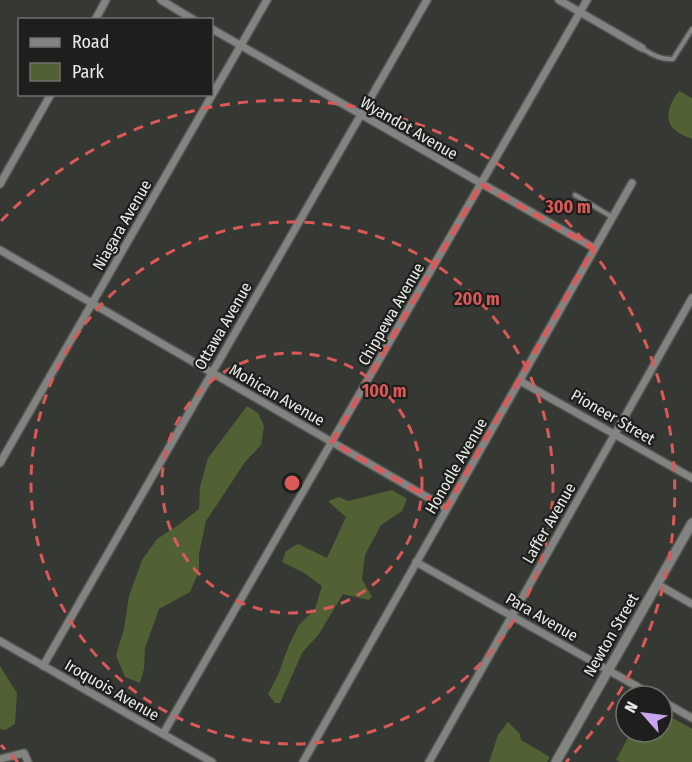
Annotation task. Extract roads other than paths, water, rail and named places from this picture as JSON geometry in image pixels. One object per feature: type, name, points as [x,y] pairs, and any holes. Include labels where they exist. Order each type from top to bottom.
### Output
[{"type":"street","points":[[96,18],[106,0]]},
{"type":"street","points":[[161,0],[191,18]]},
{"type":"street","name":"Niagara Avenue","points":[[213,93],[267,0]]},
{"type":"street","name":"Ottawa Avenue","points":[[43,666],[427,0]]},
{"type":"street","points":[[559,0],[642,48]]},
{"type":"street","name":"Chippewa Avenue","points":[[163,734],[587,0]]},
{"type":"street","name":"Wyandot Avenue","points":[[213,30],[360,116],[594,248]]},
{"type":"street","points":[[0,184],[50,96]]},
{"type":"street","name":"Niagara Avenue","points":[[0,463],[211,96]]},
{"type":"street","name":"Honodle Avenue","points":[[303,762],[632,183]]},
{"type":"street","name":"Mohican Avenue","points":[[0,250],[446,508]]},
{"type":"street","name":"Laffer Avenue","points":[[429,762],[692,298]]},
{"type":"street","name":"Pioneer Street","points":[[520,381],[692,478]]},
{"type":"street","name":"Newton Street","points":[[556,762],[692,523]]},
{"type":"street","name":"Para Avenue","points":[[416,562],[632,684]]},
{"type":"street","points":[[657,584],[692,604]]},
{"type":"street","name":"Iroquois Avenue","points":[[0,641],[212,762]]},
{"type":"street","points":[[674,708],[692,718]]},
{"type":"street","points":[[0,759],[24,753],[28,762]]},
{"type":"lane","points":[[642,48],[652,55],[667,60],[673,59],[692,29]]},
{"type":"lane","points":[[575,195],[612,217]]}]
